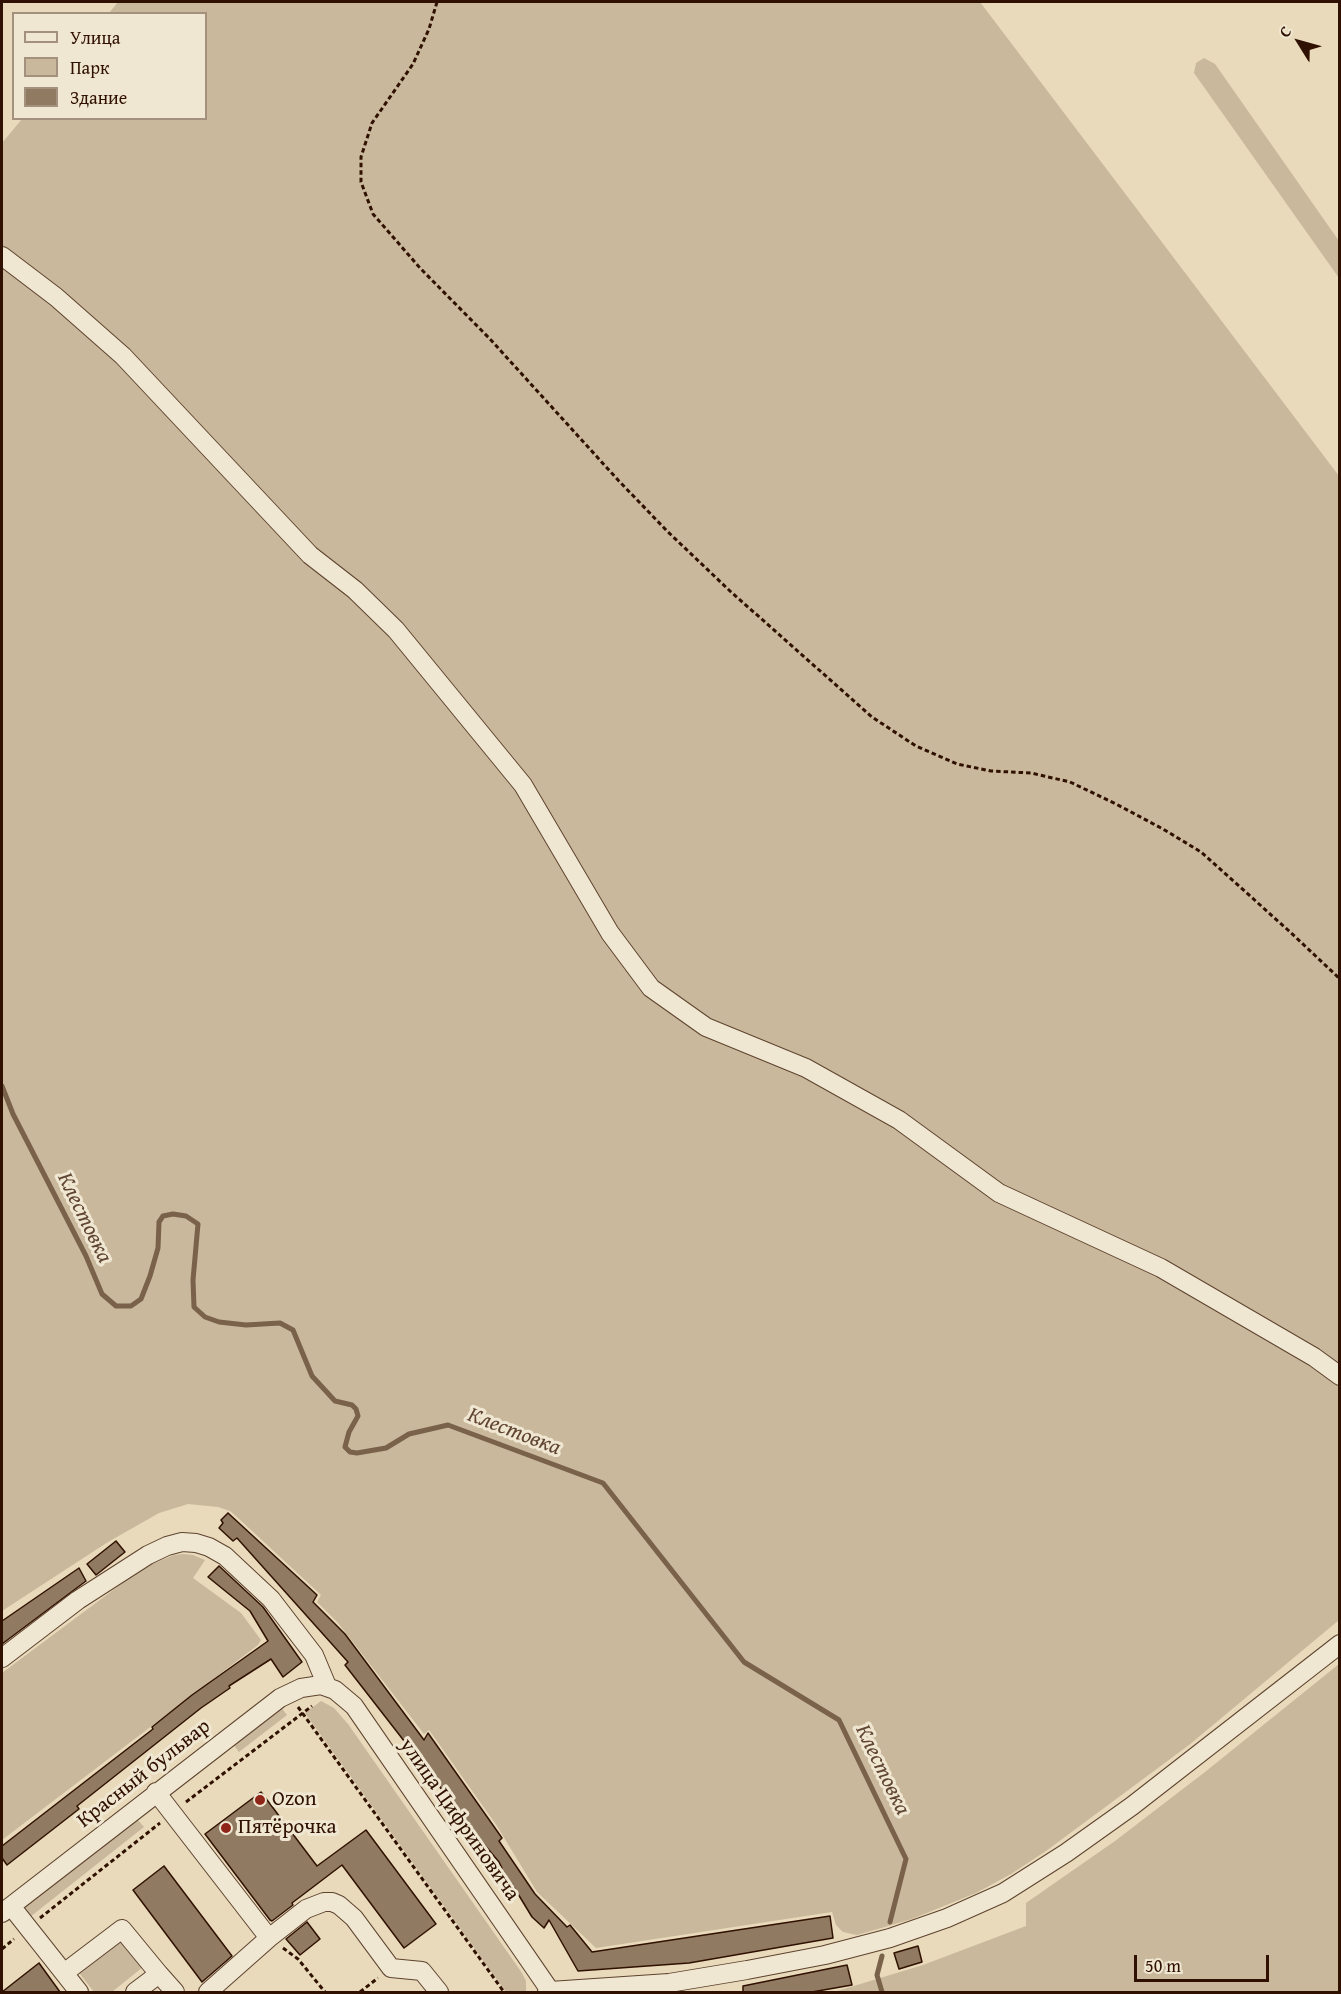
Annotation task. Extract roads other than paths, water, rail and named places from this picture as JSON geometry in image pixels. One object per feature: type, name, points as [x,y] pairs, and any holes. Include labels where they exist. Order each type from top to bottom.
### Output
[{"type":"street","points":[[2,256],[56,297],[123,356],[310,555],[355,590],[396,630],[523,785],[610,933],[651,988],[706,1027],[806,1068],[899,1120],[999,1194],[1161,1268],[1314,1358],[1340,1376]]},
{"type":"street","points":[[2,1658],[78,1600],[140,1560],[166,1546],[182,1542],[196,1543],[225,1556],[271,1599],[314,1655],[324,1686]]},
{"type":"street","points":[[549,1992],[669,1983],[747,1970],[825,1955],[890,1938],[947,1918],[1003,1893],[1066,1853],[1132,1806],[1340,1644]]},
{"type":"street","name":"Красный бульвар","points":[[6,1909],[156,1792],[288,1694],[308,1686],[324,1686]]},
{"type":"street","name":"улица Цифриновича","points":[[324,1686],[344,1696],[354,1706],[549,1992]]},
{"type":"street","points":[[156,1792],[269,1938]]},
{"type":"street","points":[[208,1992],[306,1909],[324,1902],[339,1905],[354,1918],[392,1968],[422,1971],[439,1992]]},
{"type":"street","points":[[6,1909],[79,1992]]},
{"type":"street","points":[[64,1973],[122,1929],[175,1992]]},
{"type":"street","points":[[135,1992],[159,1974]]},
{"type":"waterway","name":"Клестовка","points":[[2,1086],[13,1114],[86,1256],[102,1294],[116,1306],[131,1306],[141,1299],[158,1248],[159,1222],[163,1216],[173,1214],[186,1216],[198,1224],[193,1280],[194,1307],[205,1317],[219,1322],[246,1325],[280,1323],[293,1330],[312,1376],[335,1401],[352,1405],[356,1409],[358,1416],[349,1432],[345,1447],[350,1452],[386,1448],[409,1434],[448,1425],[603,1483],[744,1662],[839,1720],[906,1859],[890,1922]]},
{"type":"waterway","name":"Клестовка","points":[[882,1956],[877,1975],[882,1992]]},
{"type":"place","name":"Ozon","points":[[260,1800]]},
{"type":"place","name":"Пятёрочка","points":[[226,1828]]}]
